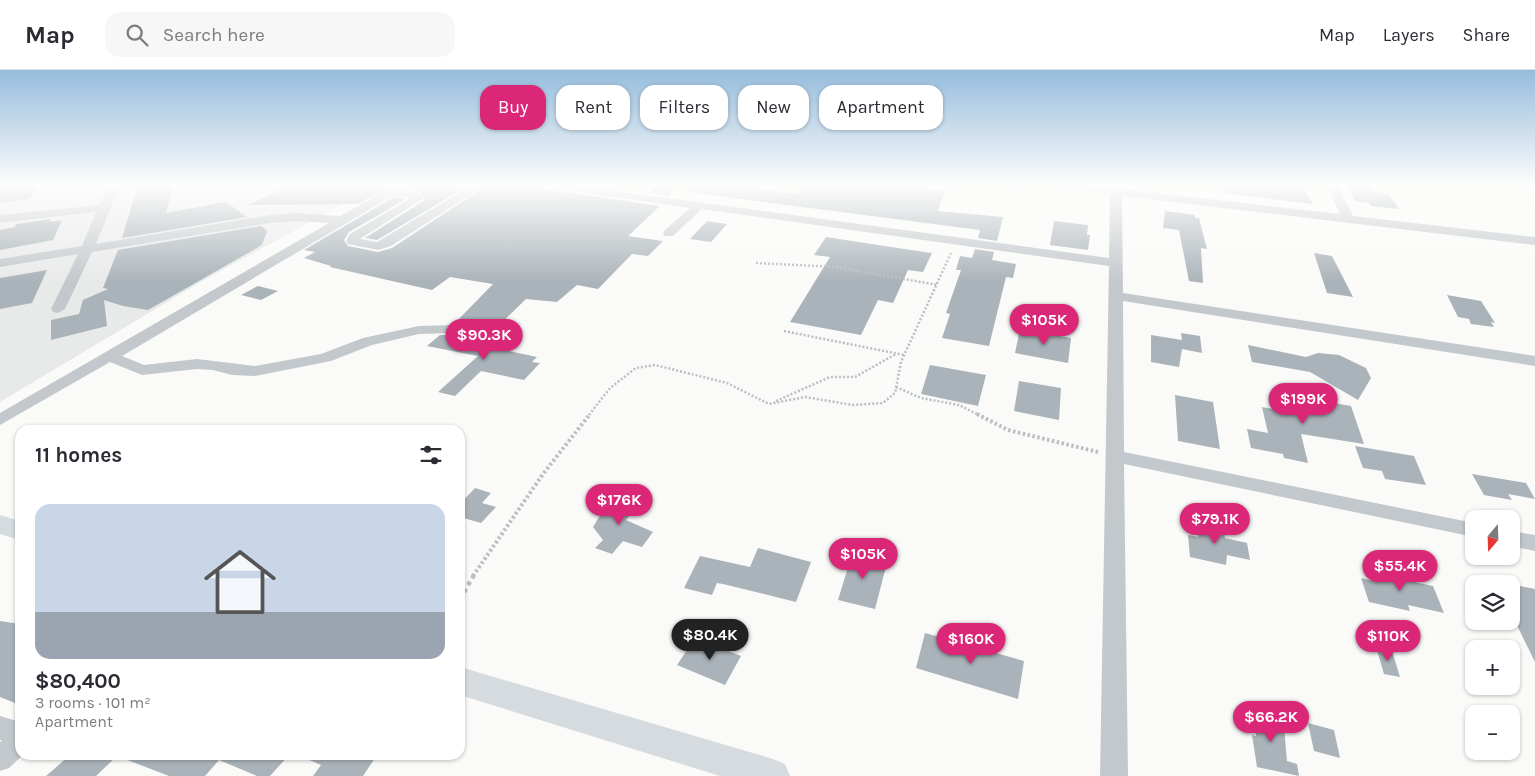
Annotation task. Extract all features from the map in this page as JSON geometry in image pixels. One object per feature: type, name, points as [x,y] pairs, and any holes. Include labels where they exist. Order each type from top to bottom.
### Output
[{"type":"main road","points":[[0,524],[15,529]]},
{"type":"main road","points":[[465,682],[773,776]]},
{"type":"street","points":[[0,219],[19,217]]},
{"type":"street","points":[[58,309],[87,249],[100,217]]},
{"type":"street","points":[[0,263],[270,219],[298,217],[340,220]]},
{"type":"street","points":[[0,420],[345,217]]},
{"type":"street","points":[[387,217],[354,237],[352,241],[378,246],[387,243],[429,217]]},
{"type":"street","points":[[670,233],[687,217]]},
{"type":"street","points":[[782,217],[1115,263]]},
{"type":"street","points":[[1114,776],[1117,296],[1116,217]]},
{"type":"street","points":[[1333,217],[1535,242]]},
{"type":"street","points":[[1117,296],[1535,361]]},
{"type":"street","points":[[110,356],[142,370],[197,364],[214,365],[232,370],[255,371],[325,358],[368,341],[419,330],[454,329],[487,334]]},
{"type":"street","points":[[1116,456],[1465,528]]},
{"type":"street","points":[[1520,540],[1535,543]]},
{"type":"street","points":[[0,728],[15,732]]},
{"type":"street","points":[[0,759],[15,745]]},
{"type":"path","points":[[465,590],[483,559],[543,474],[610,388],[636,368],[655,365],[727,383],[769,404],[805,397],[853,405],[883,402],[895,392],[904,355],[938,285],[956,240]]},
{"type":"path","points":[[756,263],[836,267],[938,285]]},
{"type":"path","points":[[784,331],[904,355]]},
{"type":"path","points":[[769,404],[830,377],[855,377],[896,354]]},
{"type":"path","points":[[896,387],[921,398],[959,405],[1008,430],[1116,456]]},
{"type":"shaded area","points":[[0,217],[320,217],[204,280],[0,402]]},
{"type":"building","points":[[128,217],[247,217],[122,238]]},
{"type":"building","points":[[360,217],[375,217],[349,232],[344,240],[348,246],[378,252],[392,248],[439,217],[648,217],[628,236],[663,241],[648,256],[632,254],[598,289],[577,285],[557,302],[526,299],[493,331],[487,327],[455,323],[493,284],[450,277],[432,290],[330,267],[304,258],[315,252],[304,250]]},
{"type":"building","points":[[398,217],[416,217],[377,240],[365,238]]},
{"type":"building","points":[[879,217],[1003,217],[997,241],[978,238],[980,230]]},
{"type":"building","points":[[1164,217],[1199,218],[1207,249],[1201,248],[1203,283],[1189,281],[1179,230],[1163,228]]},
{"type":"building","points":[[51,219],[50,222],[62,220],[53,240],[0,250],[0,230],[15,227],[16,224]]},
{"type":"building","points":[[707,221],[727,224],[711,242],[690,239]]},
{"type":"building","points":[[1054,221],[1088,225],[1087,235],[1090,235],[1088,250],[1050,245]]},
{"type":"building","points":[[261,226],[267,231],[262,245],[148,310],[123,306],[104,300],[107,326],[51,340],[51,320],[79,314],[83,300],[108,289],[103,288],[118,250]]},
{"type":"building","points":[[826,237],[932,253],[923,272],[908,270],[893,303],[878,300],[861,335],[790,322],[830,257],[814,255]]},
{"type":"building","points":[[975,249],[994,252],[992,260],[1016,264],[1013,278],[1006,277],[989,346],[942,338],[950,314],[946,313],[961,270],[956,270],[960,256],[972,258]]},
{"type":"building","points":[[1314,253],[1332,256],[1353,297],[1327,293]]},
{"type":"building","points":[[47,270],[32,303],[0,309],[0,278]]},
{"type":"building","points":[[258,286],[278,291],[261,300],[241,295]]},
{"type":"building","points":[[1447,295],[1481,301],[1495,323],[1491,322],[1494,327],[1471,324],[1469,319],[1458,317]]},
{"type":"building","points":[[1020,329],[1071,338],[1068,363],[1015,353]]},
{"type":"building","points":[[1181,333],[1200,336],[1202,353],[1182,349],[1179,367],[1151,362],[1151,335],[1182,340]]},
{"type":"building","points":[[440,335],[454,335],[508,346],[505,350],[537,357],[532,362],[540,363],[524,380],[481,371],[455,396],[438,392],[478,356],[427,346]]},
{"type":"building","points":[[1248,345],[1306,357],[1318,353],[1339,355],[1366,368],[1371,378],[1358,400],[1310,372],[1252,362]]},
{"type":"building","points":[[930,365],[986,375],[978,406],[921,394]]},
{"type":"building","points":[[1019,381],[1061,388],[1059,420],[1014,411]]},
{"type":"building","points":[[1272,392],[1351,406],[1364,444],[1301,434],[1308,463],[1284,458],[1283,454],[1251,448],[1247,429],[1268,433],[1262,407],[1273,409]]},
{"type":"building","points":[[1175,395],[1213,402],[1220,449],[1178,441]]},
{"type":"building","points":[[1355,446],[1414,456],[1426,485],[1385,479],[1382,471],[1363,468]]},
{"type":"building","points":[[1472,474],[1526,483],[1535,499],[1508,494],[1512,500],[1484,495]]},
{"type":"building","points":[[475,488],[491,493],[482,503],[496,507],[481,523],[465,518],[465,499]]},
{"type":"building","points":[[613,495],[640,504],[626,520],[653,532],[642,547],[623,541],[612,554],[595,548],[603,540],[593,527],[602,512],[599,511]]},
{"type":"building","points":[[1196,521],[1223,526],[1225,538],[1247,543],[1250,560],[1227,555],[1226,565],[1190,557],[1188,535],[1198,537]]},
{"type":"building","points":[[758,548],[811,562],[796,602],[717,583],[712,595],[684,588],[700,556],[750,567]]},
{"type":"building","points":[[853,551],[888,559],[875,609],[838,600]]},
{"type":"building","points":[[1370,567],[1398,573],[1400,579],[1433,586],[1444,613],[1408,605],[1410,611],[1369,602],[1361,578],[1374,581]]},
{"type":"building","points":[[1520,586],[1535,589],[1535,662],[1519,630]]},
{"type":"building","points":[[0,621],[15,623],[15,703],[0,697]]},
{"type":"building","points":[[925,633],[1024,661],[1018,699],[916,668]]},
{"type":"building","points":[[695,638],[741,656],[725,685],[677,665]]},
{"type":"building","points":[[1376,647],[1392,651],[1400,677],[1384,674]]},
{"type":"building","points":[[1253,707],[1283,716],[1287,761],[1297,764],[1299,776],[1257,767],[1252,735],[1256,736]]},
{"type":"building","points":[[1308,723],[1334,730],[1340,758],[1314,751]]},
{"type":"building","points":[[64,760],[113,760],[96,776],[46,776]]},
{"type":"building","points":[[127,760],[219,760],[205,776],[169,776]]},
{"type":"building","points":[[219,760],[284,760],[270,776],[257,776]]},
{"type":"building","points":[[310,760],[374,760],[363,776],[313,776],[321,765]]}]
